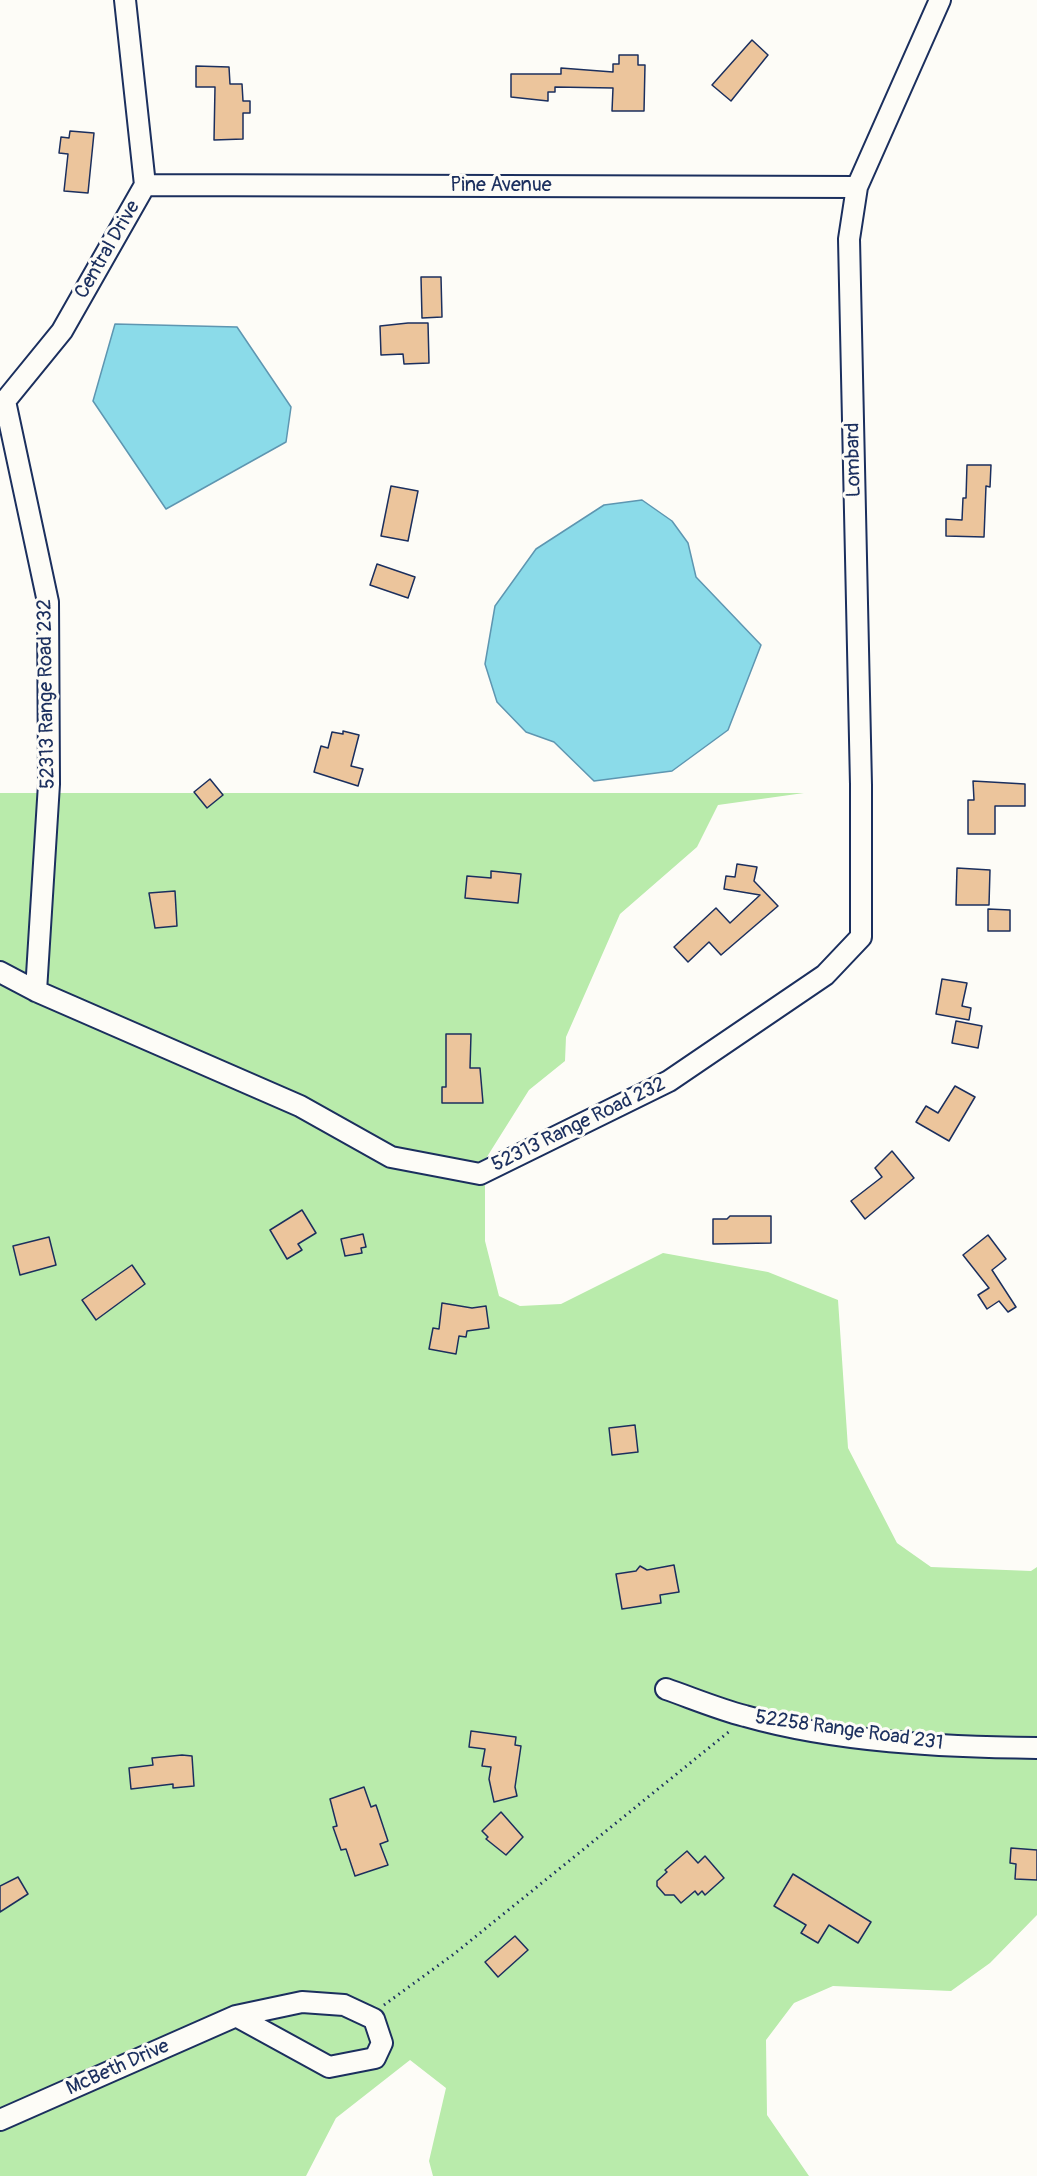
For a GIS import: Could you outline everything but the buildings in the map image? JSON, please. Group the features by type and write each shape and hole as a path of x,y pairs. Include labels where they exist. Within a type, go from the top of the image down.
{"street":[{"name":"Central Drive","path":"2,402 62,331 145,185 125,0"},
{"name":"Lombard","path":"861,938 861,785 849,239 857,187 940,0"},
{"name":"Pine Avenue","path":"145,185 857,187"},
{"name":"52313 Range Road 232","path":"2,402 48,602 49,784 36,991"},
{"name":"52313 Range Road 232","path":"0,972 36,991 300,1106 391,1157 480,1174 669,1082 825,975 861,938"},
{"name":"52258 Range Road 231","path":"666,1689 746,1717 903,1743 1037,1748"},
{"name":"McBeth Drive","path":"0,2120 236,2016 302,2001 344,2005 372,2018"},
{"path":"236,2016 329,2067 375,2058 382,2043 372,2018"}],"path":[{"path":"372,2018 386,2003 454,1954 746,1717"}],"green space":[{"path":"0,793 804,793 718,805 697,847 620,914 566,1037 565,1061 529,1090 485,1160 485,1241 499,1296 520,1306 561,1304 663,1253 768,1272 838,1300 848,1448 897,1543 931,1567 1031,1571 1037,1567 1037,1915 990,1963 951,1991 833,1986 794,2003 766,2040 767,2115 809,2176 433,2176 429,2161 446,2088 410,2060 336,2118 306,2176 0,2176"}],"water":[{"path":"115,324 237,327 291,407 286,442 166,509 93,401"},
{"path":"642,500 672,521 688,543 696,577 761,645 728,730 672,771 594,781 554,742 526,732 497,702 485,664 495,606 536,549 604,505"}]}
